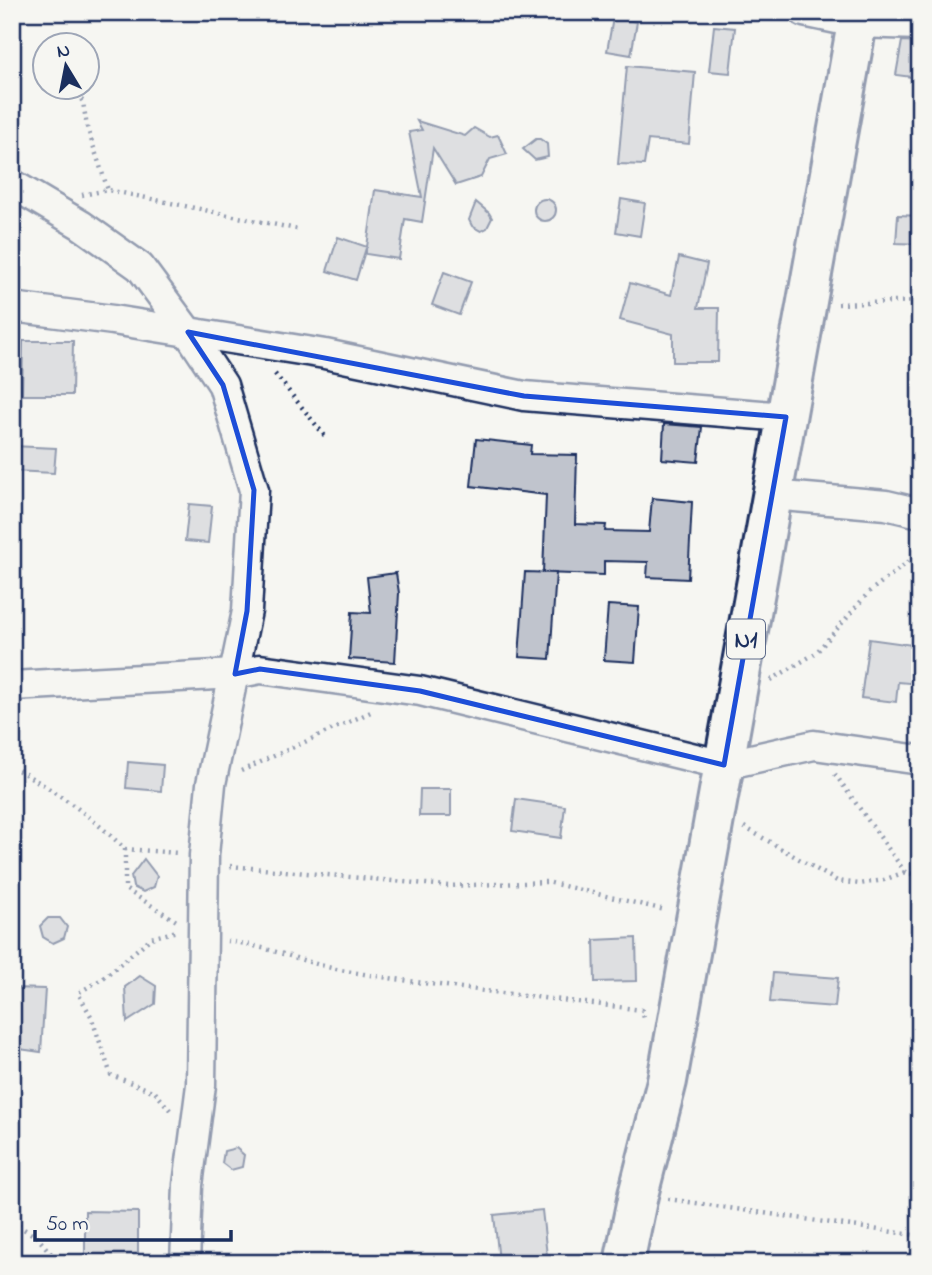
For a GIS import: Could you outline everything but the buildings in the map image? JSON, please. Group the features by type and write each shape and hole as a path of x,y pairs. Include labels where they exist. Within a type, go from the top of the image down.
{"highway":[{"name":"N1","path":"624,1263 667,1081 857,18"}],"street":[{"path":"804,12 920,24"},
{"path":"12,184 140,267 188,332 223,386 254,490 247,611 211,784 204,855 201,1085 188,1185 185,1263"},
{"path":"12,307 113,320 325,354 524,396 786,417"},
{"path":"772,495 886,505 920,513"},
{"path":"12,686 235,674 260,669 420,691 724,765 814,745 920,761"}],"path":[{"path":"83,102 87,127 108,190"},
{"path":"43,202 108,190 301,230"},
{"path":"805,306 920,301"},
{"path":"249,342 325,436"},
{"path":"735,703 816,653 870,590 920,553"},
{"path":"211,784 420,691"},
{"path":"814,745 905,872"},
{"path":"12,767 41,783 98,822 125,849 204,855 230,866 448,886 547,882 696,918"},
{"path":"715,811 837,881 860,884 884,880 905,872 920,876"},
{"path":"125,849 125,889 187,928 151,938 102,979 78,993 90,1016 111,1076 155,1092 194,1137"},
{"path":"204,939 245,943 342,970 487,993 642,1010 646,1022"},
{"path":"638,1195 920,1236"},
{"path":"12,1223 37,1237 59,1263"}],"highlighted area":[{"path":"188,332 524,396 786,417 724,765 420,691 260,669 235,674 247,611 254,490 223,385"}]}
